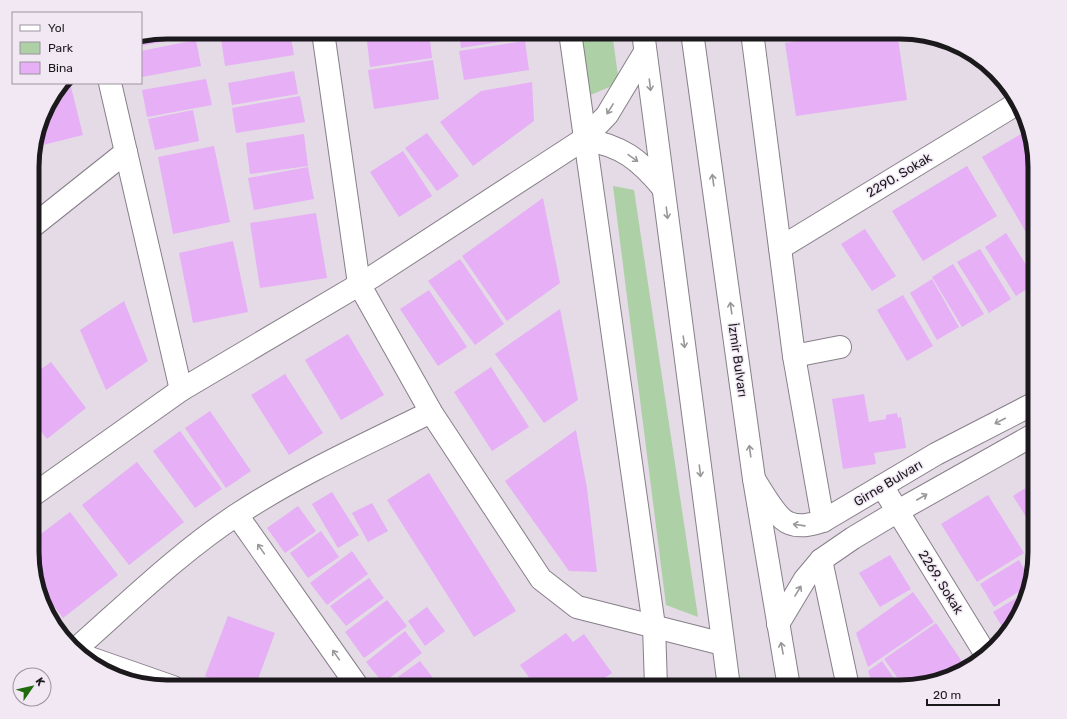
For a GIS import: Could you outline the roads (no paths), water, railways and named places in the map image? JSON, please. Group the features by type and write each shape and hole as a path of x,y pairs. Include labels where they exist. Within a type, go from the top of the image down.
{"main road":[{"path":"324,39 359,284 431,412 540,579 578,607 723,644"},
{"path":"571,39 654,626 656,680"},
{"name":"İzmir Bulvarı","path":"693,39 754,479 788,680"},
{"path":"753,39 794,356 823,521"},
{"path":"39,491 180,390 359,284 584,140 607,114 644,42"},
{"path":"644,42 728,680"},
{"path":"110,84 180,390"},
{"name":"2290. Sokak","path":"780,248 1013,106"},
{"path":"584,140 605,143 630,156 648,170 664,188"},
{"path":"39,221 126,152"},
{"path":"794,356 840,347"},
{"name":"Girne Bulvarı","path":"754,479 768,502 788,523 806,526 823,521 936,454 1028,407"},
{"path":"80,645 179,559 237,515 293,480 431,412"},
{"path":"778,624 804,579 821,560 898,512 1028,438"},
{"name":"2269. Sokak","path":"882,486 983,649"},
{"path":"237,515 353,680"},
{"path":"821,560 847,680"},
{"path":"103,663 150,679"}]}
